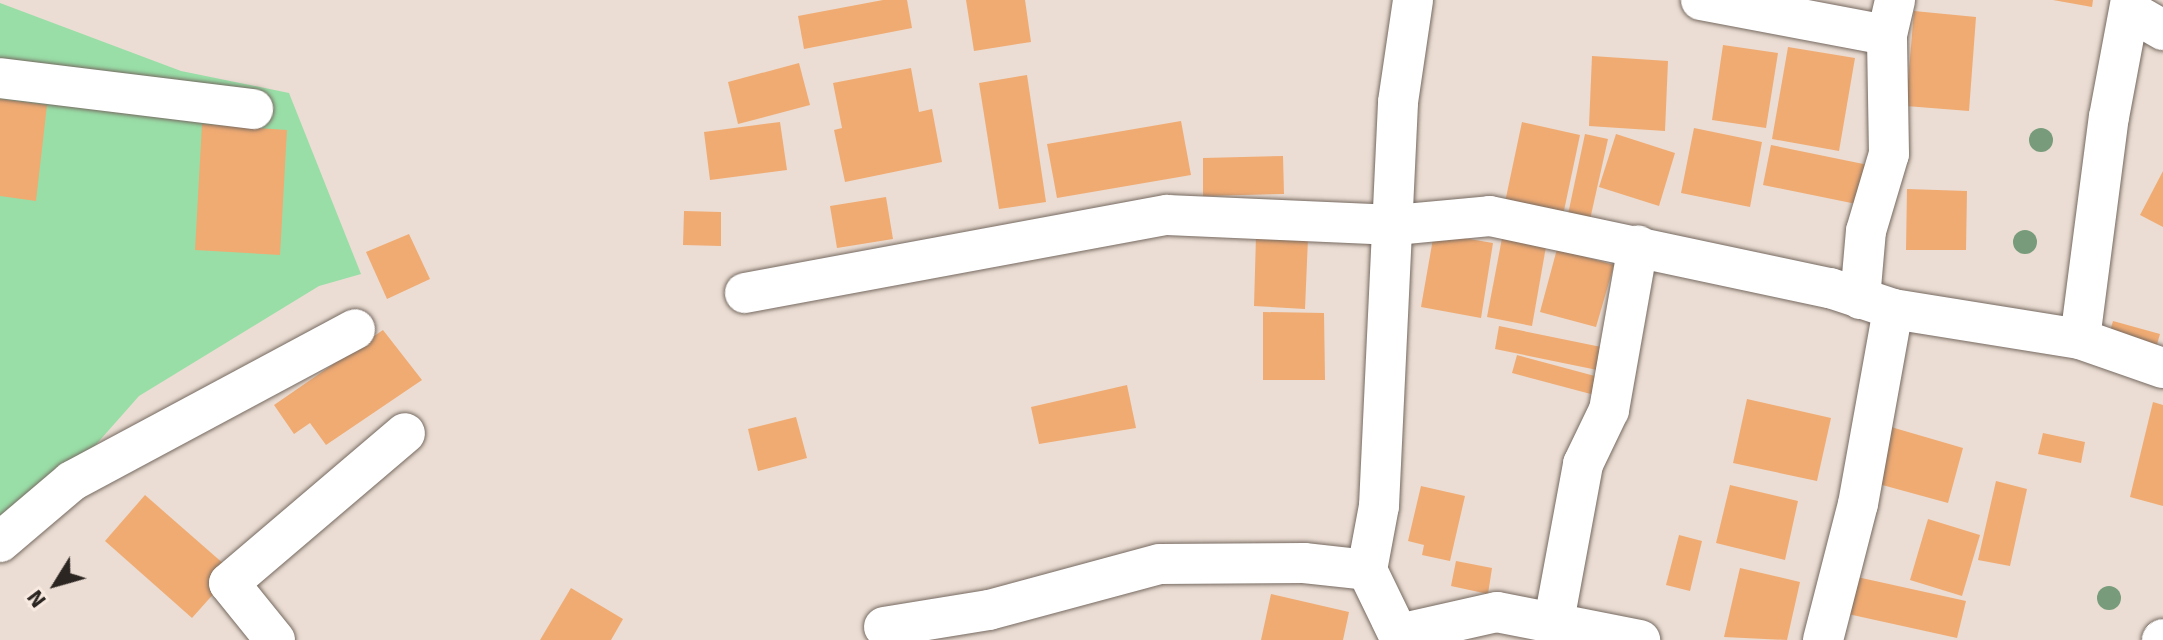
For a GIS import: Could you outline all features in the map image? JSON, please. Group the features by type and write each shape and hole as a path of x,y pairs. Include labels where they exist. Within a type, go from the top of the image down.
{"street":[{"path":"1413,0 1398,102 1395,225 1379,506 1367,570 1400,637 1483,613 1554,621 1640,640"},
{"path":"1701,0 1891,18 1889,154 1866,231 1877,304 1858,504 1823,640"},
{"path":"2080,339 2109,117 2141,14"},
{"path":"0,78 253,109"},
{"path":"745,293 1167,215 1395,225 1490,216 1638,246 1877,304 2080,339 2163,368"},
{"path":"1554,621 1583,464 1609,410 1638,246"},
{"path":"0,542 72,481 355,329"},
{"path":"275,640 229,583 405,433"},
{"path":"884,627 989,610 1160,564 1304,563 1367,570"}],"green space":[{"path":"0,3 181,71 289,93 361,274 319,286 139,396 0,553"}],"building":[{"path":"883,0 907,0 912,28 804,49 798,16"},
{"path":"966,0 1025,0 1031,42 974,51"},
{"path":"2053,0 2093,0 2092,7"},
{"path":"1914,11 1976,17 1969,111 1906,106"},
{"path":"1723,45 1778,53 1766,128 1712,120"},
{"path":"1788,47 1855,58 1839,151 1772,139"},
{"path":"1592,56 1668,61 1665,131 1589,126"},
{"path":"799,63 810,105 738,124 728,82"},
{"path":"911,68 919,112 932,109 942,162 845,182 834,130 842,128 833,83"},
{"path":"1027,75 1046,202 999,209 979,83"},
{"path":"0,99 47,105 36,201 0,196"},
{"path":"1181,121 1191,175 1057,198 1047,144"},
{"path":"780,122 787,170 710,180 704,132"},
{"path":"1522,122 1580,135 1562,220 1504,207"},
{"path":"202,124 287,130 280,255 195,250"},
{"path":"1694,128 1762,142 1750,207 1681,193"},
{"path":"1585,134 1608,139 1589,224 1567,219"},
{"path":"1616,134 1675,153 1659,206 1599,187"},
{"path":"1771,145 1878,167 1871,207 1763,185"},
{"path":"1283,156 1284,194 1203,196 1203,158"},
{"path":"2163,171 2163,227 2140,215"},
{"path":"1907,189 1967,191 1966,250 1906,250"},
{"path":"886,197 893,239 837,248 830,206"},
{"path":"684,211 721,212 721,246 683,245"},
{"path":"1434,233 1493,243 1481,318 1421,307"},
{"path":"1503,233 1547,241 1532,326 1487,317"},
{"path":"409,234 430,279 387,299 366,252"},
{"path":"1256,236 1308,238 1305,309 1254,306"},
{"path":"1557,249 1614,265 1596,327 1540,312"},
{"path":"1263,312 1324,313 1325,380 1263,380"},
{"path":"2113,321 2160,334 2153,358 2106,345"},
{"path":"1499,326 1611,349 1607,372 1495,349"},
{"path":"383,330 422,380 326,445 310,423 294,434 274,405"},
{"path":"1517,355 1606,379 1602,397 1512,373"},
{"path":"1127,385 1136,428 1039,444 1031,407"},
{"path":"1747,399 1831,418 1817,481 1733,463"},
{"path":"2153,402 2163,405 2163,506 2130,497"},
{"path":"796,417 807,458 758,471 748,429"},
{"path":"1891,427 1963,448 1948,503 1875,483"},
{"path":"2043,433 2085,442 2081,463 2038,454"},
{"path":"1996,481 2027,489 2010,566 1978,560"},
{"path":"1730,485 1798,501 1785,560 1716,543"},
{"path":"1421,486 1465,496 1450,561 1422,555 1424,545 1408,541"},
{"path":"145,495 233,572 192,618 105,541"},
{"path":"1928,519 1980,535 1962,596 1910,580"},
{"path":"1679,535 1702,541 1690,591 1666,585"},
{"path":"1456,561 1492,568 1488,594 1451,586"},
{"path":"1740,568 1800,582 1787,640 1724,637"},
{"path":"1857,577 1966,601 1957,638 1848,614"},
{"path":"571,588 623,619 611,640 540,640"},
{"path":"1271,594 1349,612 1343,640 1261,640"}]}
